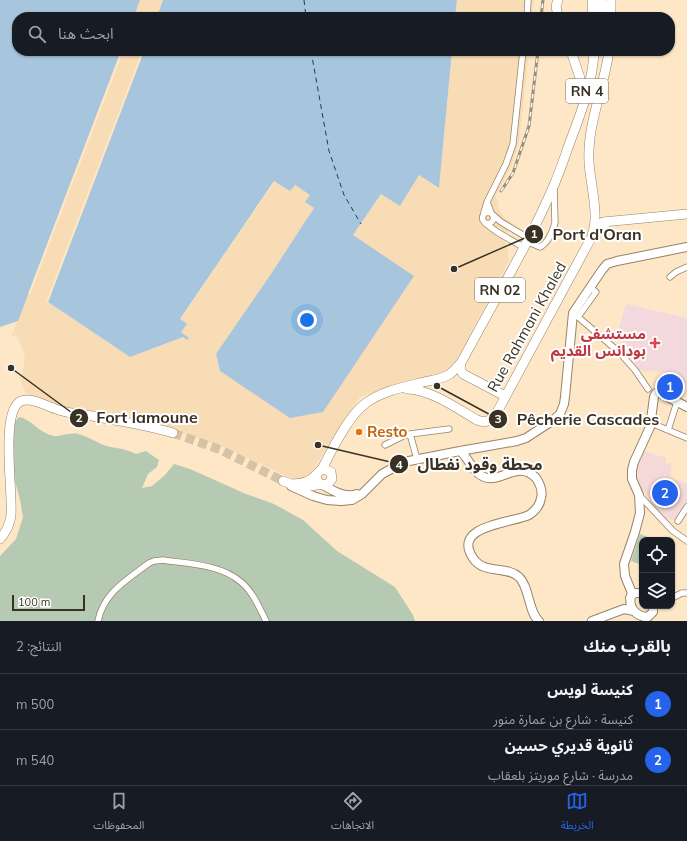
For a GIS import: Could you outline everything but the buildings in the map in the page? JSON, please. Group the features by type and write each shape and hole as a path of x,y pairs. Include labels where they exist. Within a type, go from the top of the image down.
{"main road":[{"path":"557,12 556,6 558,0"},
{"path":"559,12 562,0"},
{"path":"592,0 593,12"},
{"path":"599,0 599,12"},
{"path":"599,0 607,12"},
{"path":"610,12 611,0"},
{"name":"RN 02","path":"325,474 334,447 359,409 372,399 449,374 460,363 526,242 554,184 574,130 580,107 582,91 577,66 573,56"},
{"name":"RN 4","path":"574,130 589,83 593,56"},
{"name":"RN 4","path":"592,126 587,103 597,56"},
{"name":"RN 02","path":"590,240 594,229 595,214 589,148 592,126 604,81 608,56"},
{"path":"595,214 599,222 687,214"},
{"path":"590,240 600,226 608,222"},
{"name":"Rue Rahmani Khaled","path":"396,390 416,389 432,395 484,422 489,421 495,416 590,240"},
{"path":"460,363 460,369 463,374 505,396"},
{"path":"429,381 426,388 432,395"},
{"path":"0,539 9,526 11,514 4,460 3,429 13,412 22,406 34,405 49,407 63,412 153,427 173,433"},
{"path":"292,484 307,481 325,474"},
{"path":"322,485 317,481 325,474"},
{"path":"283,481 305,487 322,485"}],"street":[{"path":"527,12 528,0"},
{"path":"522,56 513,144 506,164 487,202 482,218 485,223 497,232 540,247 544,245 554,227 554,184"},
{"path":"485,223 491,223 494,218 487,202"},
{"path":"483,216 485,214 492,214 526,242"},
{"path":"283,481 313,496 341,502 352,500 362,494 386,471 404,462 460,450 517,441 526,438 560,414 564,404 572,317 575,308 607,264 687,247"},
{"path":"670,277 687,266"},
{"path":"590,287 596,292 578,317 619,352 635,370 648,389"},
{"path":"687,407 657,392 654,396 651,424 633,466 632,479 639,495 673,531 687,541"},
{"path":"668,430 677,402"},
{"path":"651,424 687,438"},
{"path":"384,445 410,434 449,429"},
{"path":"410,434 417,459"},
{"path":"474,448 473,460 480,474"},
{"path":"460,450 475,470 485,477 493,478 513,471 521,471 533,476 540,486 542,494 540,502 532,512 525,516 481,529 473,536 469,546 472,557 481,566 510,571 519,577 524,583 535,615 540,621"},
{"path":"325,474 338,488 347,493 355,493 365,490"},
{"path":"322,485 336,492 348,495 354,495 365,490"},
{"path":"634,612 630,599 632,593 631,588 625,576 624,569 639,520 639,495"},
{"path":"678,521 687,507"},
{"path":"98,621 107,598 116,588 149,563 163,560 217,569 240,581 252,595 266,621"},
{"path":"625,576 630,583 639,590"},
{"path":"601,617 630,599 633,594 639,592"},
{"path":"675,596 687,592"},
{"path":"592,621 624,609 634,612 645,619 650,616 653,609"},
{"path":"652,621 653,609"}],"shaded area":[{"path":"140,0 163,0 159,12 136,12"},
{"path":"457,0 534,0 533,12 456,12"},
{"path":"119,56 142,56 48,302 130,357 183,337 189,338 181,332 180,320 275,181 290,191 294,185 310,195 314,208 271,274 329,402 414,276 353,236 381,194 400,206 419,175 439,188 452,56 528,56 519,141 512,165 495,197 499,201 497,204 501,213 512,223 503,240 508,249 509,261 453,367 443,375 377,391 360,397 310,475 302,480 293,479 226,448 156,424 73,409 26,394 21,381 25,357 18,337 12,336"},
{"name":"مستشفى بودانس القديم","path":"626,304 687,318 687,385 666,373 637,369 630,349 617,336"},
{"path":"644,451 666,458 666,464 671,463 671,479 687,483 687,502 675,520 665,519 637,483 634,473"}],"green space":[{"path":"19,417 27,420 44,432 54,436 78,434 105,446 127,450 136,454 146,451 159,460 157,467 148,474 142,488 152,486 165,475 174,464 190,469 246,494 274,504 303,520 337,551 395,587 413,615 415,621 0,621 0,556 16,539 23,517 12,470 11,426"},
{"path":"640,534 648,537 639,537"},
{"path":"639,537 639,564 631,561"}],"water":[{"path":"0,0 140,0 136,12 12,12 12,56 119,56 18,321 0,327"},
{"path":"163,0 457,0 456,12 159,12"},
{"path":"142,56 452,56 439,188 419,175 400,206 381,194 353,235 414,276 323,412 290,418 220,371 216,354 314,208 305,202 310,195 295,185 290,191 274,181 180,319 187,324 181,332 189,338 187,340 183,337 130,357 48,302"}],"pier":[{"path":"119,56 121,56 30,295 28,294"},
{"path":"140,56 142,56 48,302 46,302"}],"ferry route":[{"path":"304,0 305,12"},
{"path":"312,56 329,151 344,195 361,224"}],"tunnel":[{"path":"173,433 221,450 283,481"}],"railway":[{"path":"542,12 543,0"},
{"path":"501,191 513,173 529,126 537,56"}],"place":[{"name":"Port d'Oran","path":"454,269"},
{"name":"مستشفى بودانس القديم","path":"655,343"},
{"name":"Fort lamoune","path":"11,368"},
{"name":"Pêcherie Cascades","path":"437,386"},
{"name":"كنيسة لويس","path":"670,387"},
{"name":"Resto","path":"359,432"},
{"name":"محطة وقود نفطال","path":"318,445"},
{"name":"ثانوية قديري حسين","path":"665,493"}]}
